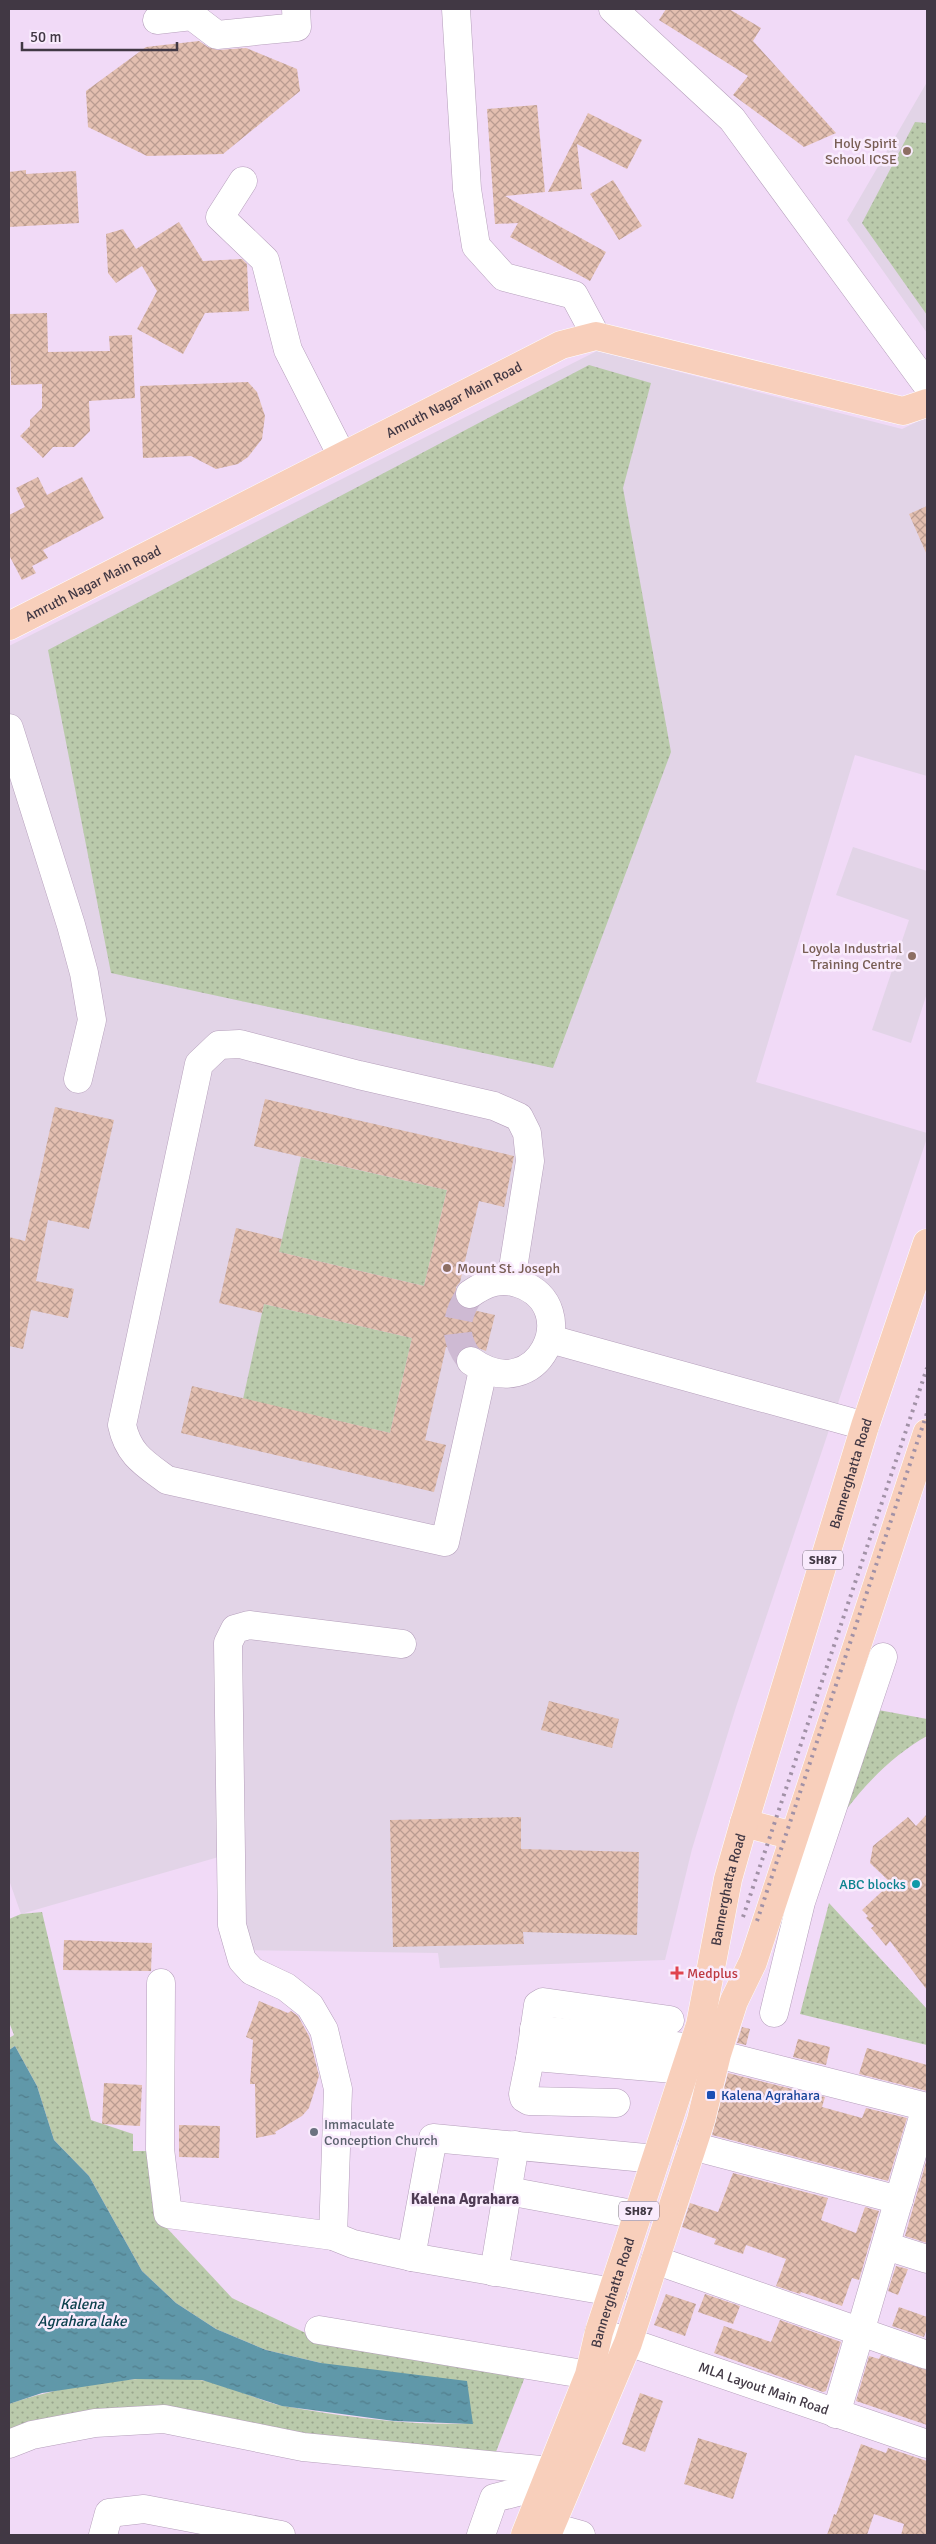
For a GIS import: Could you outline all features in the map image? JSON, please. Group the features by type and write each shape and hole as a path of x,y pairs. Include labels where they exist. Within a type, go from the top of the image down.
{"main road":[{"name":"Amruth Nagar Main Road","path":"9,626 561,344 596,336 903,411 927,403"},
{"name":"Bannerghatta Road","path":"538,2530 548,2478 589,2375 599,2332 656,2158 698,2058 700,2025 728,1879 744,1822 865,1426 927,1243"},
{"path":"538,2530 628,2343 692,2146 698,2058 734,2001 753,1962 927,1433"},
{"path":"744,1822 794,1836"}],"street":[{"path":"157,20 192,16 216,35 297,28 296,9"},
{"path":"456,9 467,189 476,246 504,277 574,295 596,336"},
{"path":"613,9 732,119 927,385"},
{"path":"243,181 220,217 266,260 288,350 342,456"},
{"path":"9,728 72,925 84,973 92,1020 78,1079"},
{"path":"470,1294 482,1286 496,1281 511,1281 526,1286 538,1295 547,1308 551,1323 550,1339 545,1352 536,1363 524,1371 496,1374 477,1366 445,1542 167,1480 143,1462 126,1443 122,1425 199,1064 219,1045 240,1044 359,1075 494,1106 518,1117 527,1133 530,1161 511,1281"},
{"path":"550,1339 865,1426"},
{"path":"333,2236 338,2089 324,2030 310,2006 286,1987 252,1971 242,1960 232,1925 228,1643 235,1629 249,1625 402,1644"},
{"path":"774,2013 801,1902 883,1658"},
{"path":"161,1983 160,2149 168,2214 333,2236 352,2244 411,2257 613,2292"},
{"path":"616,2104 529,2101 524,2098 523,2094 538,2006 548,2002 670,2020"},
{"path":"534,2029 698,2058 926,2107 919,2162 899,2200 836,2414"},
{"path":"530,2059 535,2057 698,2058"},
{"path":"411,2257 434,2138 656,2158"},
{"path":"494,2272 515,2146"},
{"path":"692,2146 899,2200"},
{"path":"508,2191 638,2215"},
{"path":"886,2246 927,2259"},
{"path":"655,2260 927,2355"},
{"path":"320,2330 589,2375"},
{"name":"MLA Layout Main Road","path":"599,2332 927,2444"},
{"path":"9,2444 32,2435 95,2423 164,2419 303,2447 548,2478"},
{"path":"481,2535 494,2498 548,2478"},
{"path":"103,2535 109,2513 144,2509 281,2535"},
{"path":"538,2530 581,2535"}],"shaded area":[{"name":"Holy Spirit School ICSE","path":"927,82 927,333 847,220"},
{"name":"Mount St. Joseph","path":"597,351 902,429 927,417 927,776 855,755 756,1082 927,1133 927,1138 736,1707 692,1849 665,1960 440,1968 438,1953 229,1950 222,1856 21,1914 9,1880 9,646"},
{"name":"Loyola Industrial Training Centre","path":"853,847 927,871 927,993 911,1043 872,1030 909,920 836,895"}],"green space":[{"name":"Holy Spirit School ICSE","path":"915,122 927,123 927,315 862,223"},
{"path":"589,365 651,383 623,488 671,752 553,1068 111,973 48,650"},
{"path":"301,1157 447,1190 424,1286 279,1252"},
{"path":"264,1304 412,1338 390,1433 243,1399"},
{"path":"873,1709 927,1719 927,1736 904,1751 883,1769 846,1810"},
{"path":"829,1903 927,2009 927,2045 800,2014"},
{"path":"42,1912 91,2120 133,2134 133,2151 152,2151 166,2227 232,2298 312,2336 528,2369 494,2457 375,2450 193,2411 129,2408 9,2436 9,2404 79,2386 152,2378 200,2380 232,2388 274,2404 353,2417 403,2422 473,2423 321,2363 266,2350 216,2329 176,2303 142,2271 89,2176 54,2140 37,2086 15,2046 9,2050 9,2038 14,2035 9,2022 9,1919 21,1914"}],"water":[{"name":"Kalena Agrahara lake","path":"15,2046 37,2086 54,2140 89,2176 142,2271 176,2303 216,2329 266,2350 321,2363 467,2381 473,2424 394,2421 282,2406 202,2380 135,2379 42,2393 9,2404 9,2050"}],"building":[{"path":"666,9 729,9 761,28 753,41 836,133 804,147 733,95 748,76 659,20"},
{"path":"199,41 208,47 218,50 246,48 297,69 300,91 223,154 147,156 88,127 86,91 146,47"},
{"path":"537,105 545,192 505,196 606,252 590,281 510,237 518,223 495,224 487,109"},
{"path":"588,113 642,140 627,169 577,144 582,189 548,192"},
{"path":"26,170 26,174 76,171 79,223 9,227 9,172"},
{"path":"613,180 642,226 619,240 590,194"},
{"path":"179,222 203,261 242,259 247,264 249,311 205,313 183,354 137,329 157,291 142,266 116,283 108,273 106,234 123,229 136,249"},
{"path":"47,313 48,352 110,351 109,336 132,335 135,398 89,401 90,431 74,447 53,447 43,458 20,436 30,426 30,420 42,408 42,384 11,385 9,314"},
{"path":"248,382 257,392 265,416 262,439 248,457 238,464 216,469 191,456 143,458 140,386"},
{"path":"38,477 47,495 82,477 104,518 43,550 48,558 32,566 36,573 22,580 9,555 9,515 25,507 16,488"},
{"path":"927,506 927,555 909,514"},
{"name":"Mount St. Joseph","path":"265,1099 514,1156 504,1207 479,1201 460,1282 456,1287 455,1306 495,1315 486,1351 470,1345 460,1350 446,1347 425,1440 446,1445 434,1492 181,1433 192,1386 390,1433 412,1338 264,1304 262,1313 219,1303 236,1228 282,1239 279,1252 424,1286 447,1190 254,1146"},
{"path":"55,1107 114,1120 89,1229 48,1220 36,1281 74,1289 68,1318 31,1310 23,1349 9,1346 9,1237 25,1241"},
{"path":"549,1701 619,1719 612,1748 541,1730"},
{"name":"ABC blocks","path":"927,1814 927,1990 890,1941 886,1946 871,1928 874,1926 866,1918 868,1916 862,1910 891,1883 870,1863 873,1846 908,1817 916,1826"},
{"path":"521,1817 521,1849 639,1852 637,1935 523,1932 524,1944 393,1947 390,1820"},
{"path":"64,1940 152,1943 151,1971 63,1970"},
{"path":"259,2001 288,2013 291,2011 298,2016 309,2036 319,2076 309,2108 302,2116 275,2132 276,2134 256,2138 255,2084 250,2084 253,2040 246,2037"},
{"path":"742,2027 750,2029 746,2045 737,2043"},
{"path":"798,2039 830,2047 826,2065 793,2057"},
{"path":"867,2048 927,2065 927,2091 859,2074"},
{"path":"728,2073 825,2097 822,2107 862,2118 866,2108 907,2118 888,2181 712,2135"},
{"path":"104,2083 142,2085 140,2126 102,2124"},
{"path":"179,2125 220,2126 219,2158 179,2157"},
{"path":"927,2158 927,2243 905,2236"},
{"path":"733,2173 828,2198 821,2220 856,2233 865,2207 879,2211 859,2280 852,2278 842,2306 801,2292 800,2294 776,2286 786,2259 746,2245 743,2254 714,2244 716,2239 682,2227 690,2203 718,2212"},
{"path":"896,2266 908,2269 898,2295 888,2291"},
{"path":"666,2294 696,2304 685,2336 654,2325"},
{"path":"705,2294 740,2306 733,2324 698,2312"},
{"path":"899,2307 927,2317 927,2328 924,2337 892,2326"},
{"path":"780,2320 841,2342 826,2391 823,2392 714,2353 724,2326 771,2342"},
{"path":"881,2355 927,2370 927,2425 856,2401 869,2356 879,2359"},
{"path":"640,2393 663,2401 645,2452 622,2444"},
{"path":"698,2438 747,2453 733,2499 684,2484"},
{"path":"861,2444 886,2453 888,2448 927,2461 927,2535 901,2535 904,2524 874,2514 867,2535 827,2535"}],"tunnel":[{"path":"470,1294 461,1312 458,1328 461,1345 471,1361"}],"railway":[{"path":"743,1917 927,1368"},
{"path":"757,1921 927,1413"}],"place":[{"name":"Holy Spirit School ICSE","path":"907,151"},
{"name":"Loyola Industrial Training Centre","path":"912,956"},
{"name":"Mount St. Joseph","path":"447,1268"},
{"name":"ABC blocks","path":"916,1884"},
{"name":"Medplus","path":"677,1973"},
{"name":"Kalena Agrahara","path":"711,2095"},
{"name":"Immaculate Conception Church","path":"314,2132"}],"district":[{"name":"Kalena Agrahara","path":"465,2199"}]}
